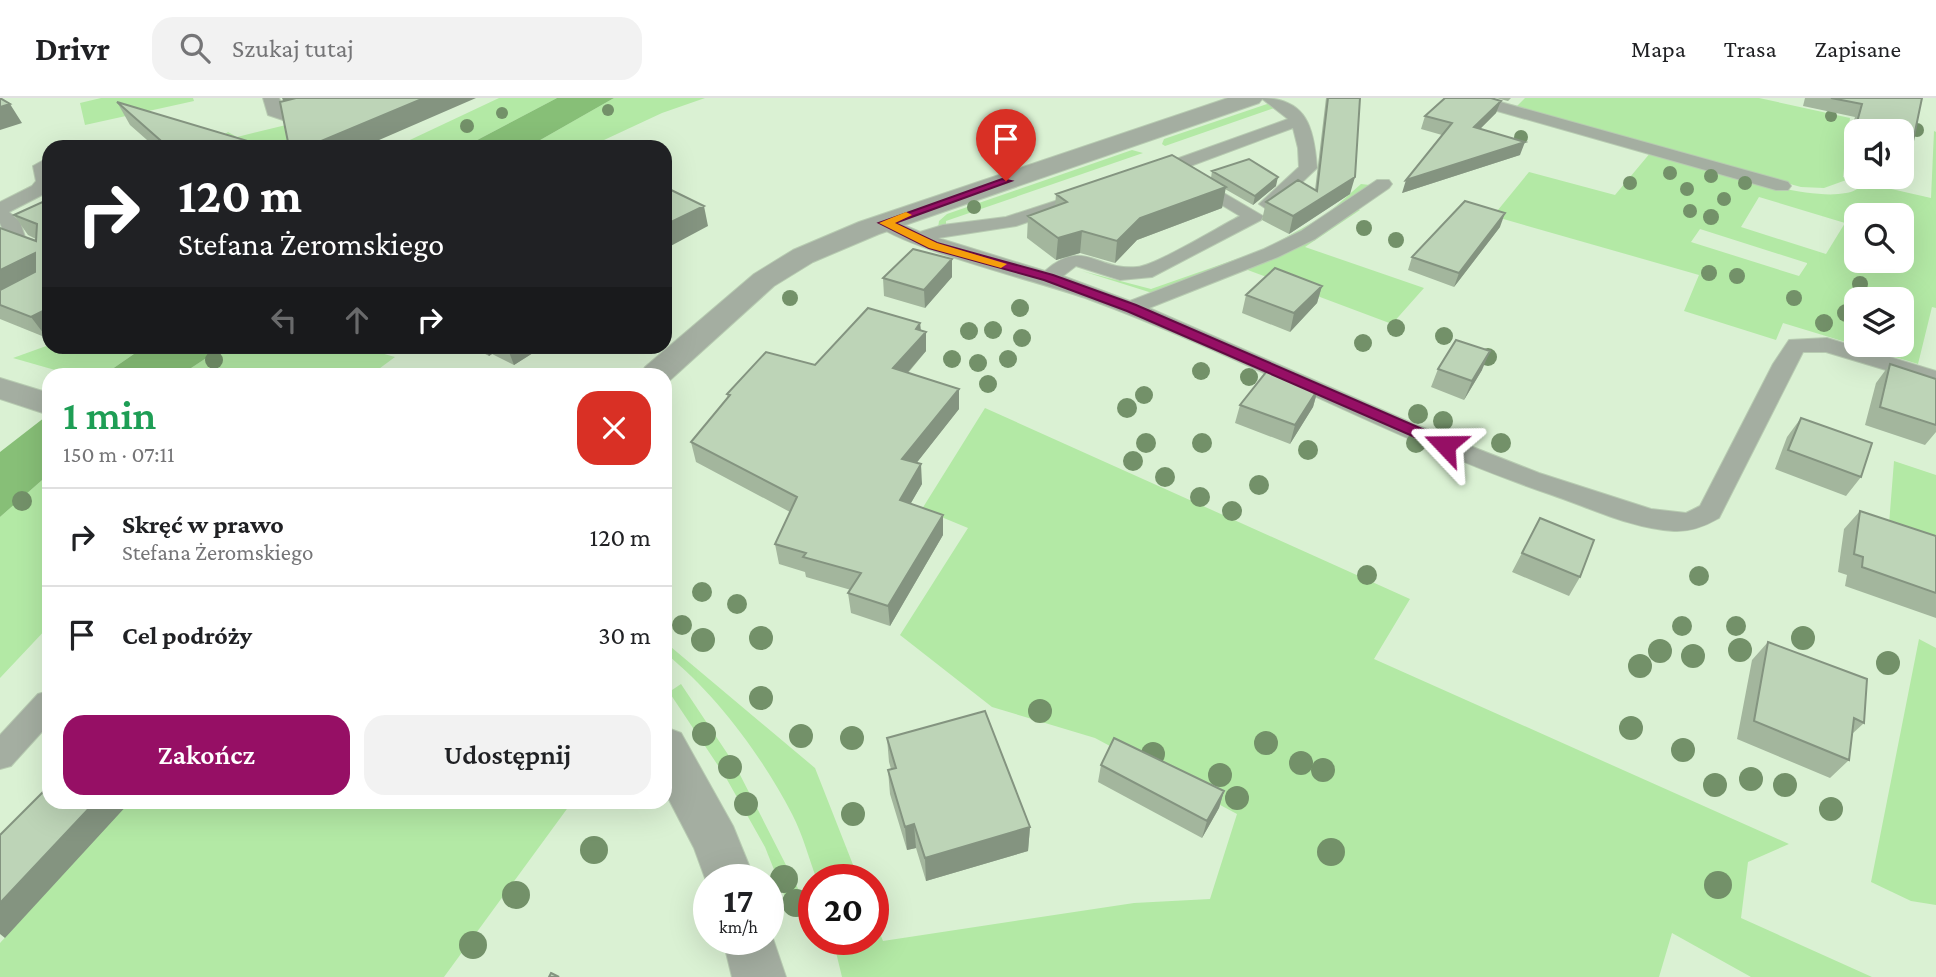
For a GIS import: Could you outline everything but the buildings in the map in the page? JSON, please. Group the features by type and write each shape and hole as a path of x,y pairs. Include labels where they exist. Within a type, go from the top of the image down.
{"street":[{"path":"664,368 776,271 834,241 1251,98"},
{"path":"0,388 42,402"},
{"path":"672,760 716,842 724,864"},
{"path":"753,955 759,977"}],"lane":[{"path":"271,98 274,112 283,115 358,98"},
{"path":"1049,278 1066,262 1076,260 1120,274 1145,273 1254,216 1307,172 1309,162 1298,118 1292,110 1269,98"},
{"path":"1468,98 1782,186"},
{"path":"1254,216 1165,169 1289,125 1298,118"},
{"path":"1132,308 1271,253 1308,235 1383,184"},
{"path":"42,185 38,190 0,211 11,222 16,240 42,250"},
{"path":"916,239 943,231 1009,222 1109,188"},
{"path":"885,223 916,239 1049,278 1132,308 1380,418 1510,472 1648,517 1684,522 1710,512 1784,364 1797,345 1827,345 1936,378"},
{"path":"0,756 42,711"}],"shaded area":[{"path":"101,98 193,98 194,101 85,125 80,103"},
{"path":"499,98 557,98 477,140 410,140"},
{"path":"557,98 614,98 540,140 477,140"},
{"path":"614,98 705,98 662,113 604,140 540,140"},
{"path":"1525,98 1759,98 1850,118 1844,119 1844,181 1824,188 1801,187 1514,109"},
{"path":"1270,103 1280,106 1165,146 1162,144 1164,139"},
{"path":"286,125 293,140 216,140 228,132 237,137"},
{"path":"1934,131 1936,132 1936,308 1932,307 1918,364 1895,357 1914,357 1914,287 1844,287 1844,342 1783,323 1776,340 1684,311 1699,275 1493,216 1529,172 1615,195 1651,152 1750,181 1804,192 1827,194 1846,193 1857,189 1891,189 1931,198","holes":["1700,229 1807,263 1807,264 1799,276 1691,242"]},
{"path":"1132,150 1143,153 946,221 946,225 938,228 939,221 947,214"},
{"path":"1361,184 1370,185 1328,216 1266,250 1159,292 1149,292 1082,271 1151,289 1265,249 1326,215"},
{"path":"1356,209 1360,210 1305,247 1424,288 1392,324 1245,269"},
{"path":"42,348 42,354 134,354 114,368 48,368 13,358"},
{"path":"134,354 212,354 191,368 114,368"},
{"path":"212,354 384,354 395,357 380,368 191,368"},
{"path":"985,408 1410,599 1374,659 1789,844 1748,862 1741,918 1872,977 1751,977 1672,933 1659,977 842,977 837,955 889,955 889,940 1134,903 1210,899 1237,814 1095,738 992,707 900,635 968,528 922,509"},
{"path":"42,419 42,480 0,517 0,452"},
{"path":"1894,461 1936,475 1936,554 1888,537"},
{"path":"42,480 42,633 0,678 0,517"},
{"path":"1919,639 1936,648 1936,905 1911,901 1871,882"},
{"path":"672,648 815,768 853,864 812,864 796,822 767,770 736,727 702,687 672,659"},
{"path":"681,684 735,765 798,888 798,914 792,915 784,895 784,864 772,864 725,776 672,696 672,690"},
{"path":"123,809 567,809 444,977 0,977 0,943"}],"slow traffic":[{"path":"906,215 885,223 916,239 1001,264"}],"route":[{"path":"1006,181 885,223 933,245 1049,278 1132,308 1445,445"}]}
